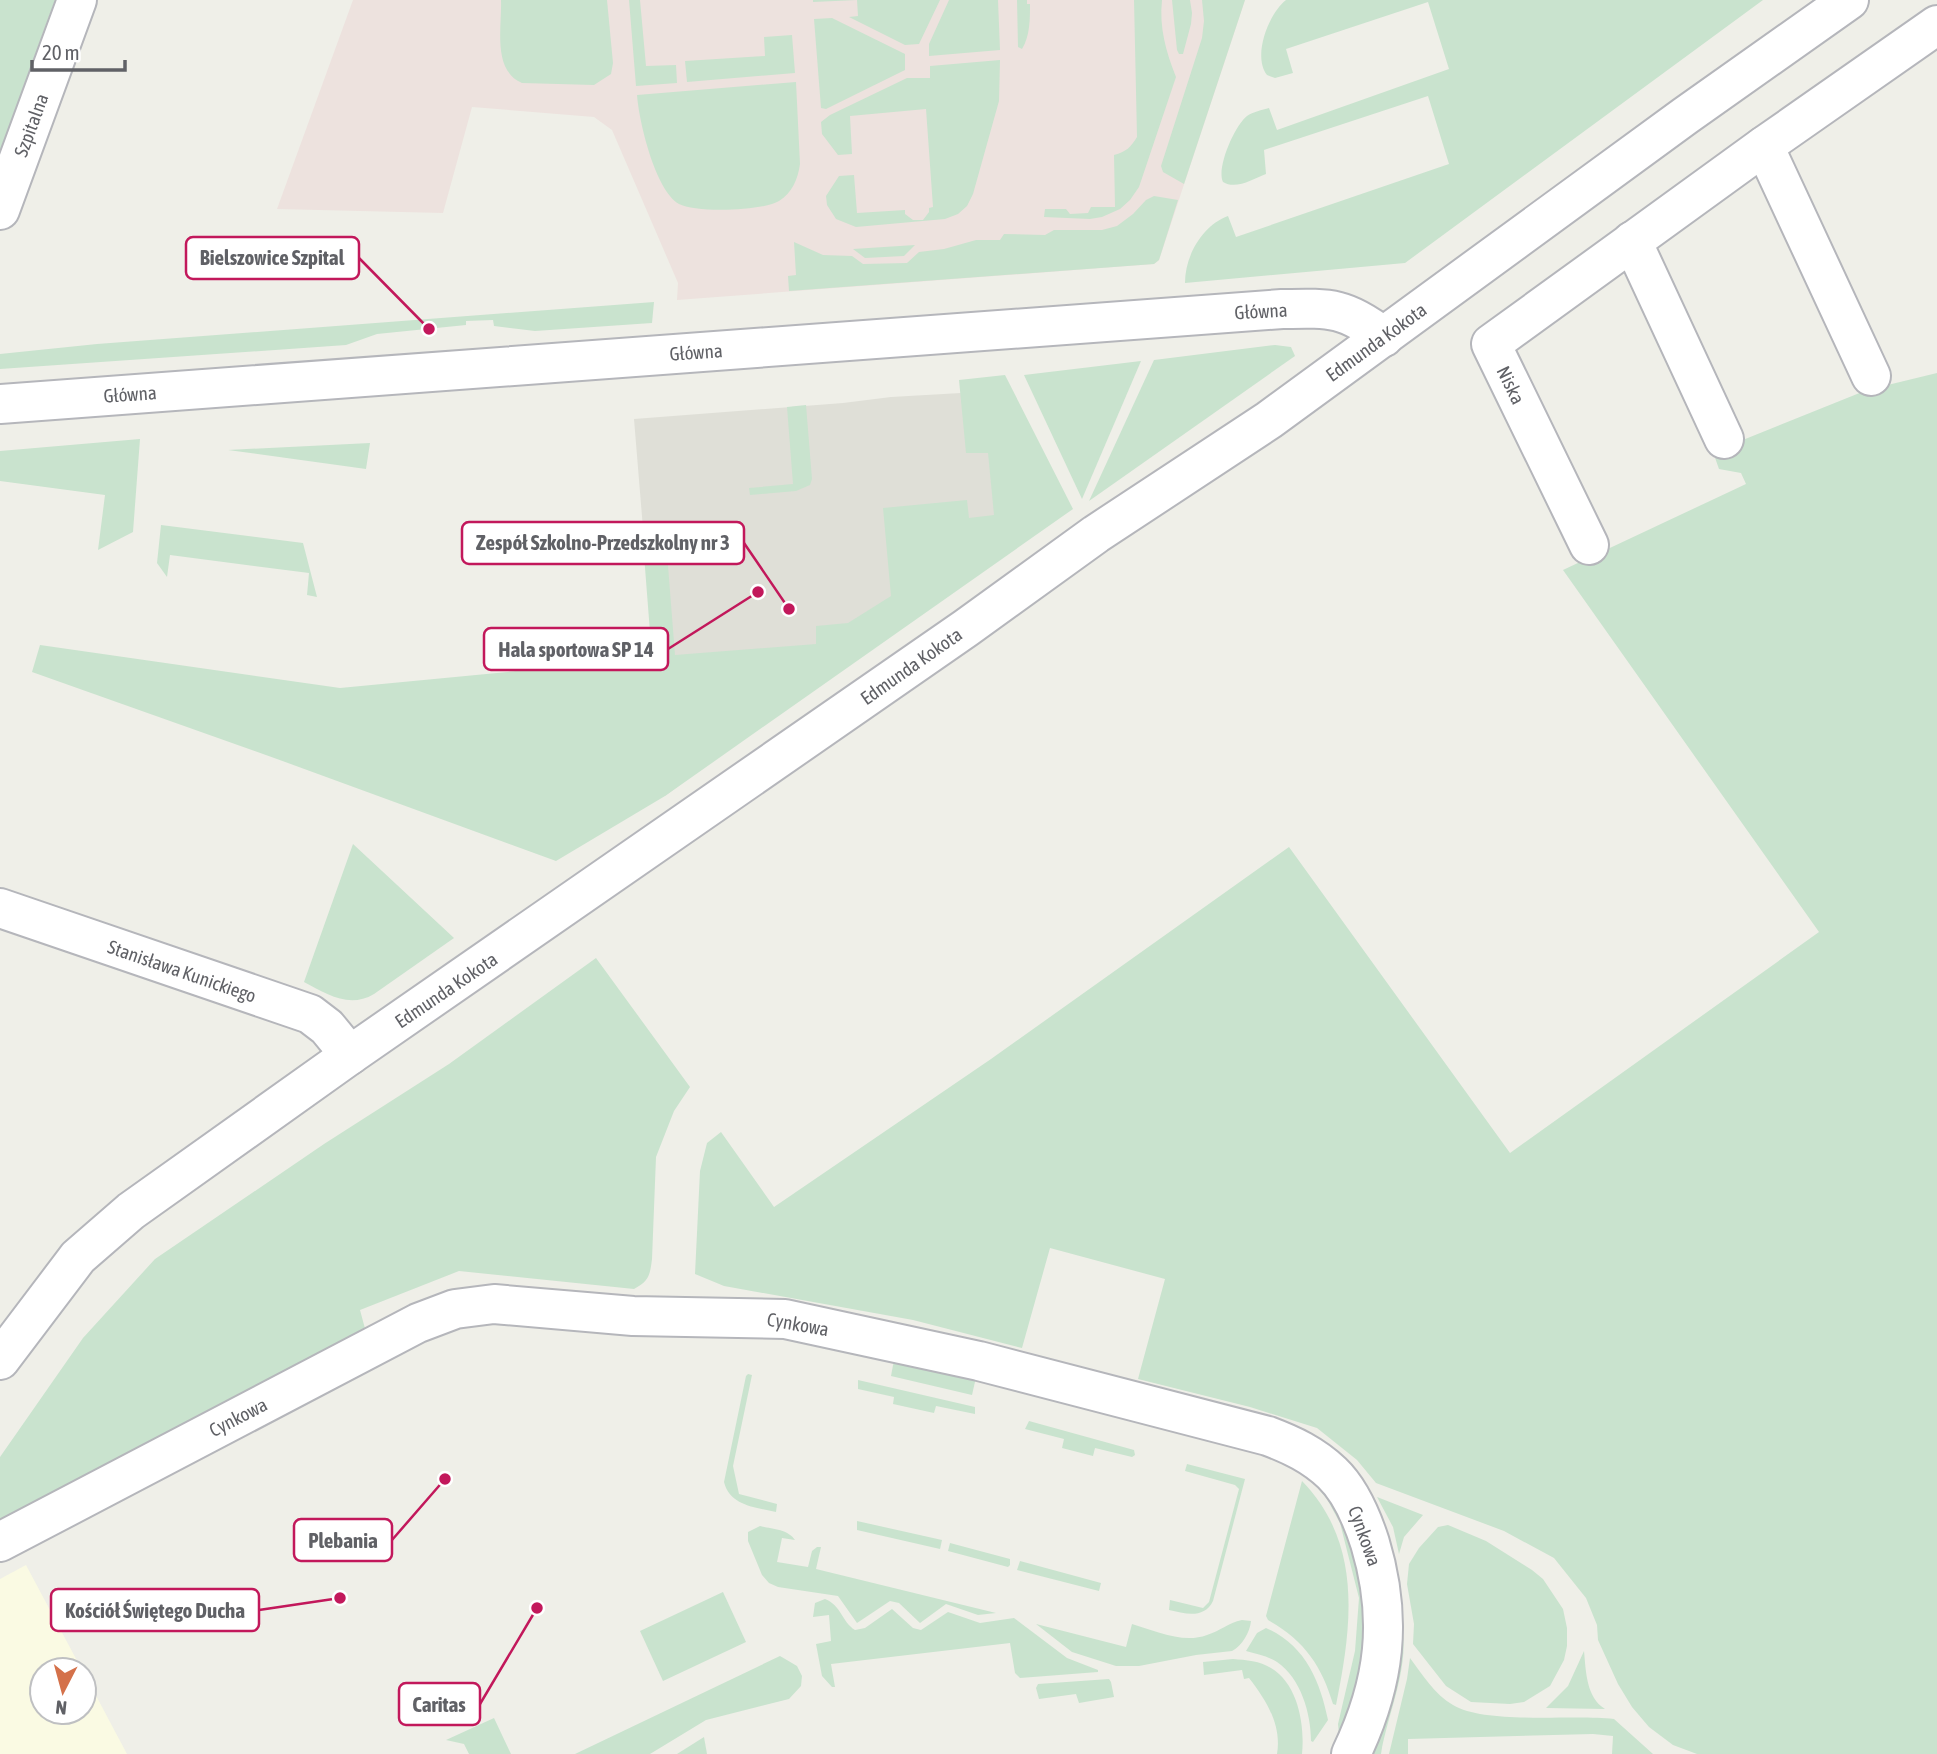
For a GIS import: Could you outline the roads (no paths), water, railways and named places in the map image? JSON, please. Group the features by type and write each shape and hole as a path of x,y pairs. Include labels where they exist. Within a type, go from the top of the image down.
{"street":[{"name":"Szpitalna","path":"0,210 77,0"},
{"name":"Edmunda Kokota","path":"0,1360 78,1257 131,1211 350,1055 932,652 1096,534 1269,420 1685,116 1849,0"},
{"name":"Niska","path":"1589,545 1491,344 1937,25"},
{"path":"1765,146 1871,376"},
{"path":"1632,242 1724,439"},
{"name":"Główna","path":"0,404 1282,309 1338,310 1357,317 1384,337"},
{"name":"Stanisława Kunickiego","path":"0,908 310,1014 327,1027 350,1055"},
{"name":"Cynkowa","path":"0,1542 418,1323 455,1309 494,1304 633,1316 785,1319 979,1361 1268,1436 1293,1445 1311,1456 1334,1475 1354,1502 1366,1531 1382,1595 1382,1659 1371,1705 1351,1754"}],"place":[{"name":"Bielszowice Szpital","path":"429,329"},
{"name":"Hala sportowa SP 14","path":"758,592"},
{"name":"Zespół Szkolno-Przedszkolny nr 3","path":"789,609"},
{"name":"Plebania","path":"445,1479"},
{"name":"Kościół Świętego Ducha","path":"340,1598"},
{"name":"Caritas","path":"537,1608"}]}
